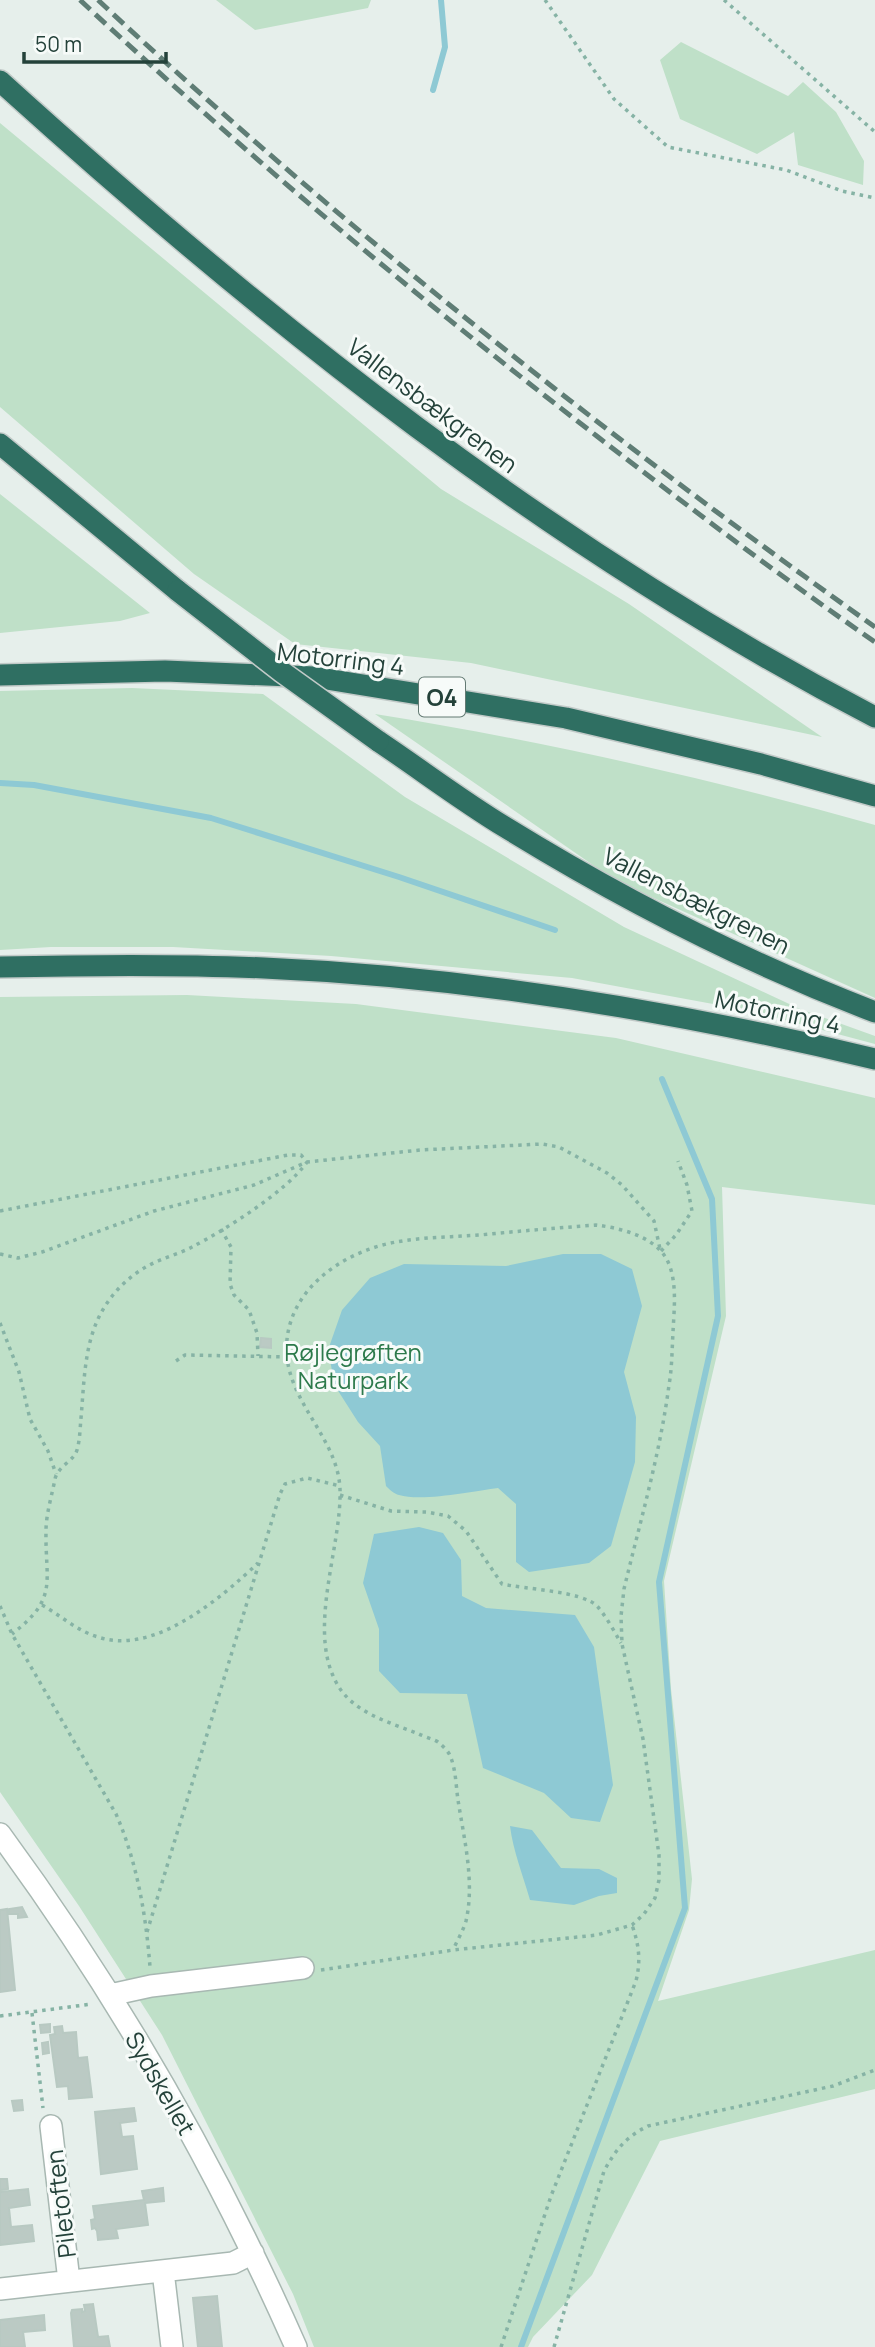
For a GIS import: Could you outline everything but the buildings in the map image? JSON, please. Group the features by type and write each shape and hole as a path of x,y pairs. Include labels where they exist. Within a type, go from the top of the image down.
{"highway":[{"name":"Vallensbækgrenen","path":"0,81 193,250 290,330 419,430 545,520 662,597 803,680 875,717"},
{"name":"Vallensbækgrenen","path":"0,444 178,591 282,672 504,826 614,890 731,950 875,1012"},
{"name":"Motorring 4","path":"0,675 165,671 314,677 566,718 761,764 875,796"},
{"name":"Motorring 4","path":"0,967 107,965 252,968 377,976 532,993 647,1011 751,1030 875,1059"}],"street":[{"name":"Sydskellet","path":"0,1834 48,1898 110,1995 193,2137 253,2253 296,2347"},
{"path":"110,1995 151,1986 303,1968"},
{"name":"Piletoften","path":"51,2126 69,2281"},
{"name":"Piletoften","path":"0,2289 233,2263 253,2253"},
{"path":"163,2271 172,2347"}],"path":[{"path":"545,0 614,99 668,148 786,170 842,191 875,198"},
{"path":"724,0 875,132"},
{"path":"0,1254 18,1258 42,1252 154,1211 254,1185 307,1162 420,1150 542,1144 559,1147 607,1173 622,1185 654,1221 661,1251 668,1261 675,1295 670,1383 624,1589 621,1616 622,1644 643,1739 659,1855 659,1880 655,1898 644,1914 632,1924 597,1935 453,1950 310,1971 303,1968"},
{"path":"0,1211 288,1155 301,1155 307,1162"},
{"path":"661,1251 692,1211 678,1161"},
{"path":"56,1474 77,1452 90,1340 108,1301 128,1278 155,1262 191,1248 221,1229 264,1201 300,1172 307,1162"},
{"path":"453,1950 466,1922 469,1892 468,1866 451,1756 438,1742 363,1711 342,1691 329,1666 326,1647 328,1584 340,1486 326,1445 301,1401 287,1357 289,1331 296,1310 309,1287 338,1263 362,1251 396,1242 596,1225 619,1227 661,1251"},
{"path":"221,1229 231,1247 230,1284 234,1295 249,1310 257,1334 258,1356"},
{"path":"0,1323 19,1372 30,1419 48,1451 56,1474 46,1528 48,1585 42,1605 30,1620 12,1633"},
{"path":"176,1361 185,1355 287,1357"},
{"path":"147,1932 280,1494 285,1485 307,1478 340,1486"},
{"path":"340,1494 391,1511 448,1516 466,1531 502,1584 525,1590 557,1591 596,1604 622,1644"},
{"path":"42,1605 96,1637 131,1640 173,1627 198,1612 220,1598 260,1562"},
{"path":"0,1606 12,1633 116,1814 132,1857 147,1932 151,1986"},
{"path":"501,2347 551,2196 636,1981 640,1963 639,1948 632,1924"},
{"path":"0,2016 91,2004 110,1995"},
{"path":"32,2013 44,2117 51,2126"},
{"path":"554,2347 604,2171 615,2150 629,2136 648,2126 833,2086 875,2070"}],"green space":[{"path":"216,0 371,0 368,8 255,30"},
{"path":"681,42 788,96 803,82 836,112 864,161 863,185 798,165 794,132 757,154 680,119 660,60"},
{"path":"0,123 441,489 629,604 822,737 471,663 295,644 194,574 0,407"},
{"path":"0,494 150,613 120,621 0,633"},
{"path":"132,688 263,694 405,797 624,927 800,1009 875,1036 875,1044 751,1011 572,978 331,956 173,947 51,947 0,950 0,691"},
{"path":"375,714 627,762 875,825 875,998 616,881"},
{"name":"Røjlegrøften Naturpark","path":"187,995 356,1004 616,1038 875,1098 875,1205 722,1187 726,1316 664,1581 671,1689 692,1879 689,1910 658,2001 875,1950 875,2089 660,2141 592,2275 533,2337 528,2347 314,2347 293,2294 162,2035 79,1906 0,1792 0,997"}],"water":[{"path":"563,1254 601,1254 632,1269 642,1306 624,1372 636,1417 635,1462 611,1546 589,1563 529,1572 516,1562 516,1504 498,1488 409,1497 397,1494 386,1486 380,1446 358,1422 335,1386 328,1350 342,1310 370,1278 404,1264 506,1266"},
{"path":"419,1527 443,1533 461,1560 462,1596 486,1608 575,1615 594,1647 613,1785 600,1822 571,1818 544,1793 483,1768 467,1694 400,1693 379,1671 379,1629 363,1583 374,1534"},
{"path":"510,1826 532,1830 561,1868 599,1869 617,1878 617,1893 574,1905 530,1900"}],"waterway":[{"path":"433,90 445,47 441,0"},
{"path":"0,783 34,785 211,818 399,877 555,930"},
{"path":"521,2347 685,1908 659,1582 718,1316 712,1199 662,1079"}],"railway":[{"path":"80,0 269,170 465,332 701,515 875,642"},
{"path":"98,0 284,167 476,326 673,480 875,627"}]}
